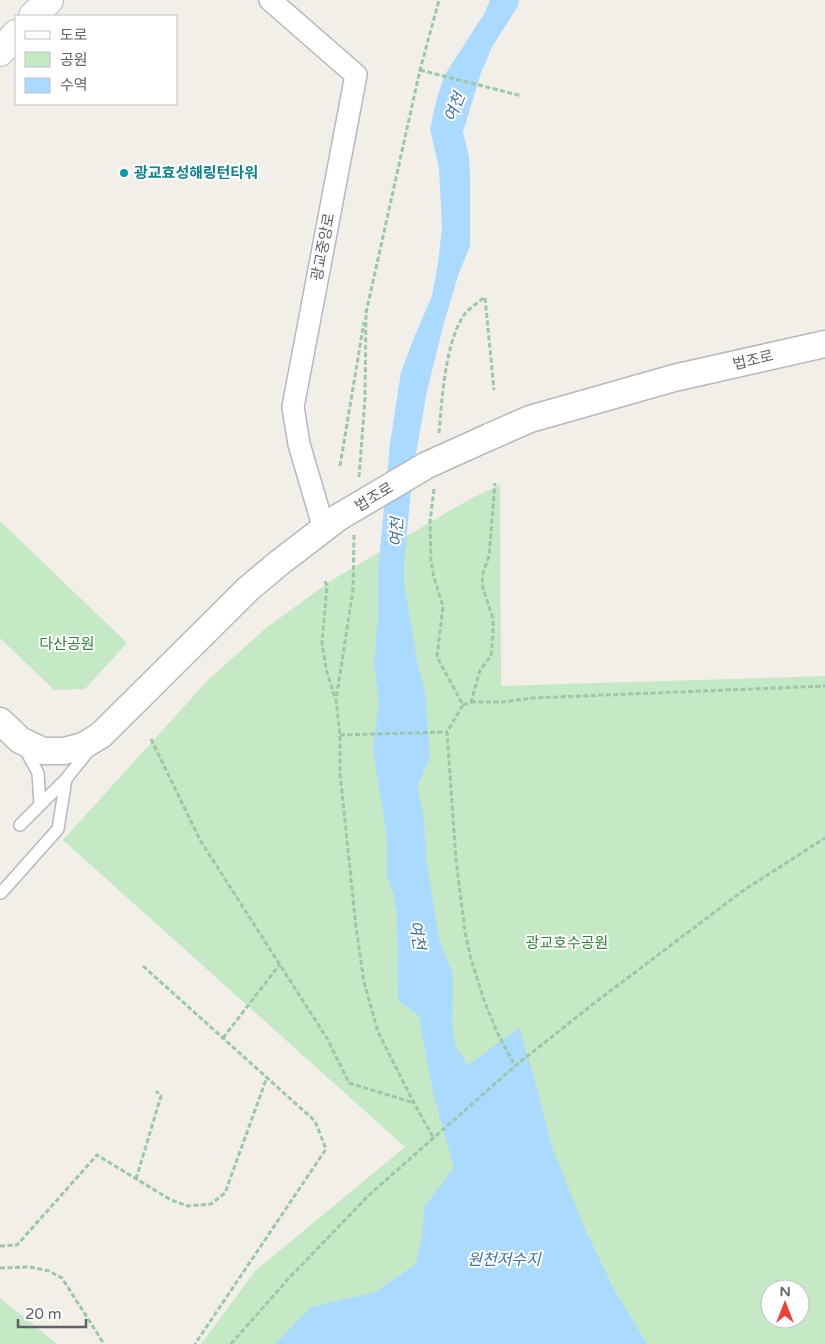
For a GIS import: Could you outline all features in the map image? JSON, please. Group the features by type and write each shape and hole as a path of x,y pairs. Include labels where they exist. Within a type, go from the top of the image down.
{"main road":[{"path":"34,15 49,0"},
{"path":"0,52 15,35"}],"street":[{"name":"광교중앙로","path":"270,0 356,75 293,407 299,444 339,527"},
{"name":"법조로","path":"0,721 20,740 43,751 64,751 82,746 101,735 248,589 279,563 339,527 428,465 530,419 665,381 825,344"}],"lane":[{"path":"20,825 66,779 101,735"},
{"path":"20,740 38,773 40,804"},
{"path":"0,892 58,829 66,779"}],"path":[{"path":"340,466 366,311 420,70 439,0"},
{"path":"420,70 522,96"},
{"path":"438,438 442,392 455,333 465,314 485,297 494,390"},
{"path":"358,486 365,398 366,311"},
{"path":"471,702 480,670 490,656 493,635 493,619 483,588 482,576 489,556 495,483"},
{"path":"434,485 430,522 431,562 443,606 437,657 463,705"},
{"path":"336,700 352,590 339,527"},
{"path":"325,580 322,642 326,669 336,700 340,734 341,782 356,927 364,982 378,1032 434,1139"},
{"path":"515,1066 497,1032 484,1000 465,932 456,860 448,732 463,705 471,702 502,702 532,698 825,686"},
{"path":"340,734 448,732"},
{"path":"151,739 200,840 328,1040 349,1083 414,1103"},
{"path":"231,1344 290,1276 369,1195 515,1066 597,1001 744,890 825,838"},
{"path":"223,1038 280,964"},
{"path":"142,966 315,1121 326,1149 195,1344"},
{"path":"0,1246 17,1246 97,1155 171,1200 188,1206 211,1204 225,1193 266,1077"},
{"path":"136,1179 161,1096 156,1092"},
{"path":"0,1268 30,1267 49,1271 62,1278 104,1344"}],"green space":[{"name":"광교호수공원","path":"500,485 501,686 825,676 825,1344 201,1344 255,1271 405,1147 63,840 208,680 266,628 332,580 470,499"},
{"name":"다산공원","path":"0,521 127,643 85,689 54,690 0,638"},
{"path":"0,1298 57,1344 0,1344"}],"water":[{"path":"490,0 519,0 518,6 492,47 481,73 463,132 469,156 470,246 459,273 445,319 427,391 413,470 404,563 404,583 417,661 425,693 430,757 417,787 424,818 426,859 439,939 453,974 452,1023 455,1046 467,1066 519,1028 552,1147 583,1225 615,1291 647,1344 275,1344 311,1307 375,1292 416,1264 422,1236 424,1207 454,1168 434,1096 419,1016 398,1000 397,914 394,895 387,877 387,838 373,750 379,702 374,662 378,619 378,571 390,444 401,372 432,296 442,228 439,168 430,129 444,76 484,14"}],"place":[{"name":"광교효성해링턴타워","path":"124,173"}],"water label":[{"name":"여천","path":"454,107"},
{"name":"여천","path":"396,532"},
{"name":"여천","path":"418,935"},
{"name":"원천저수지","path":"504,1259"}]}
